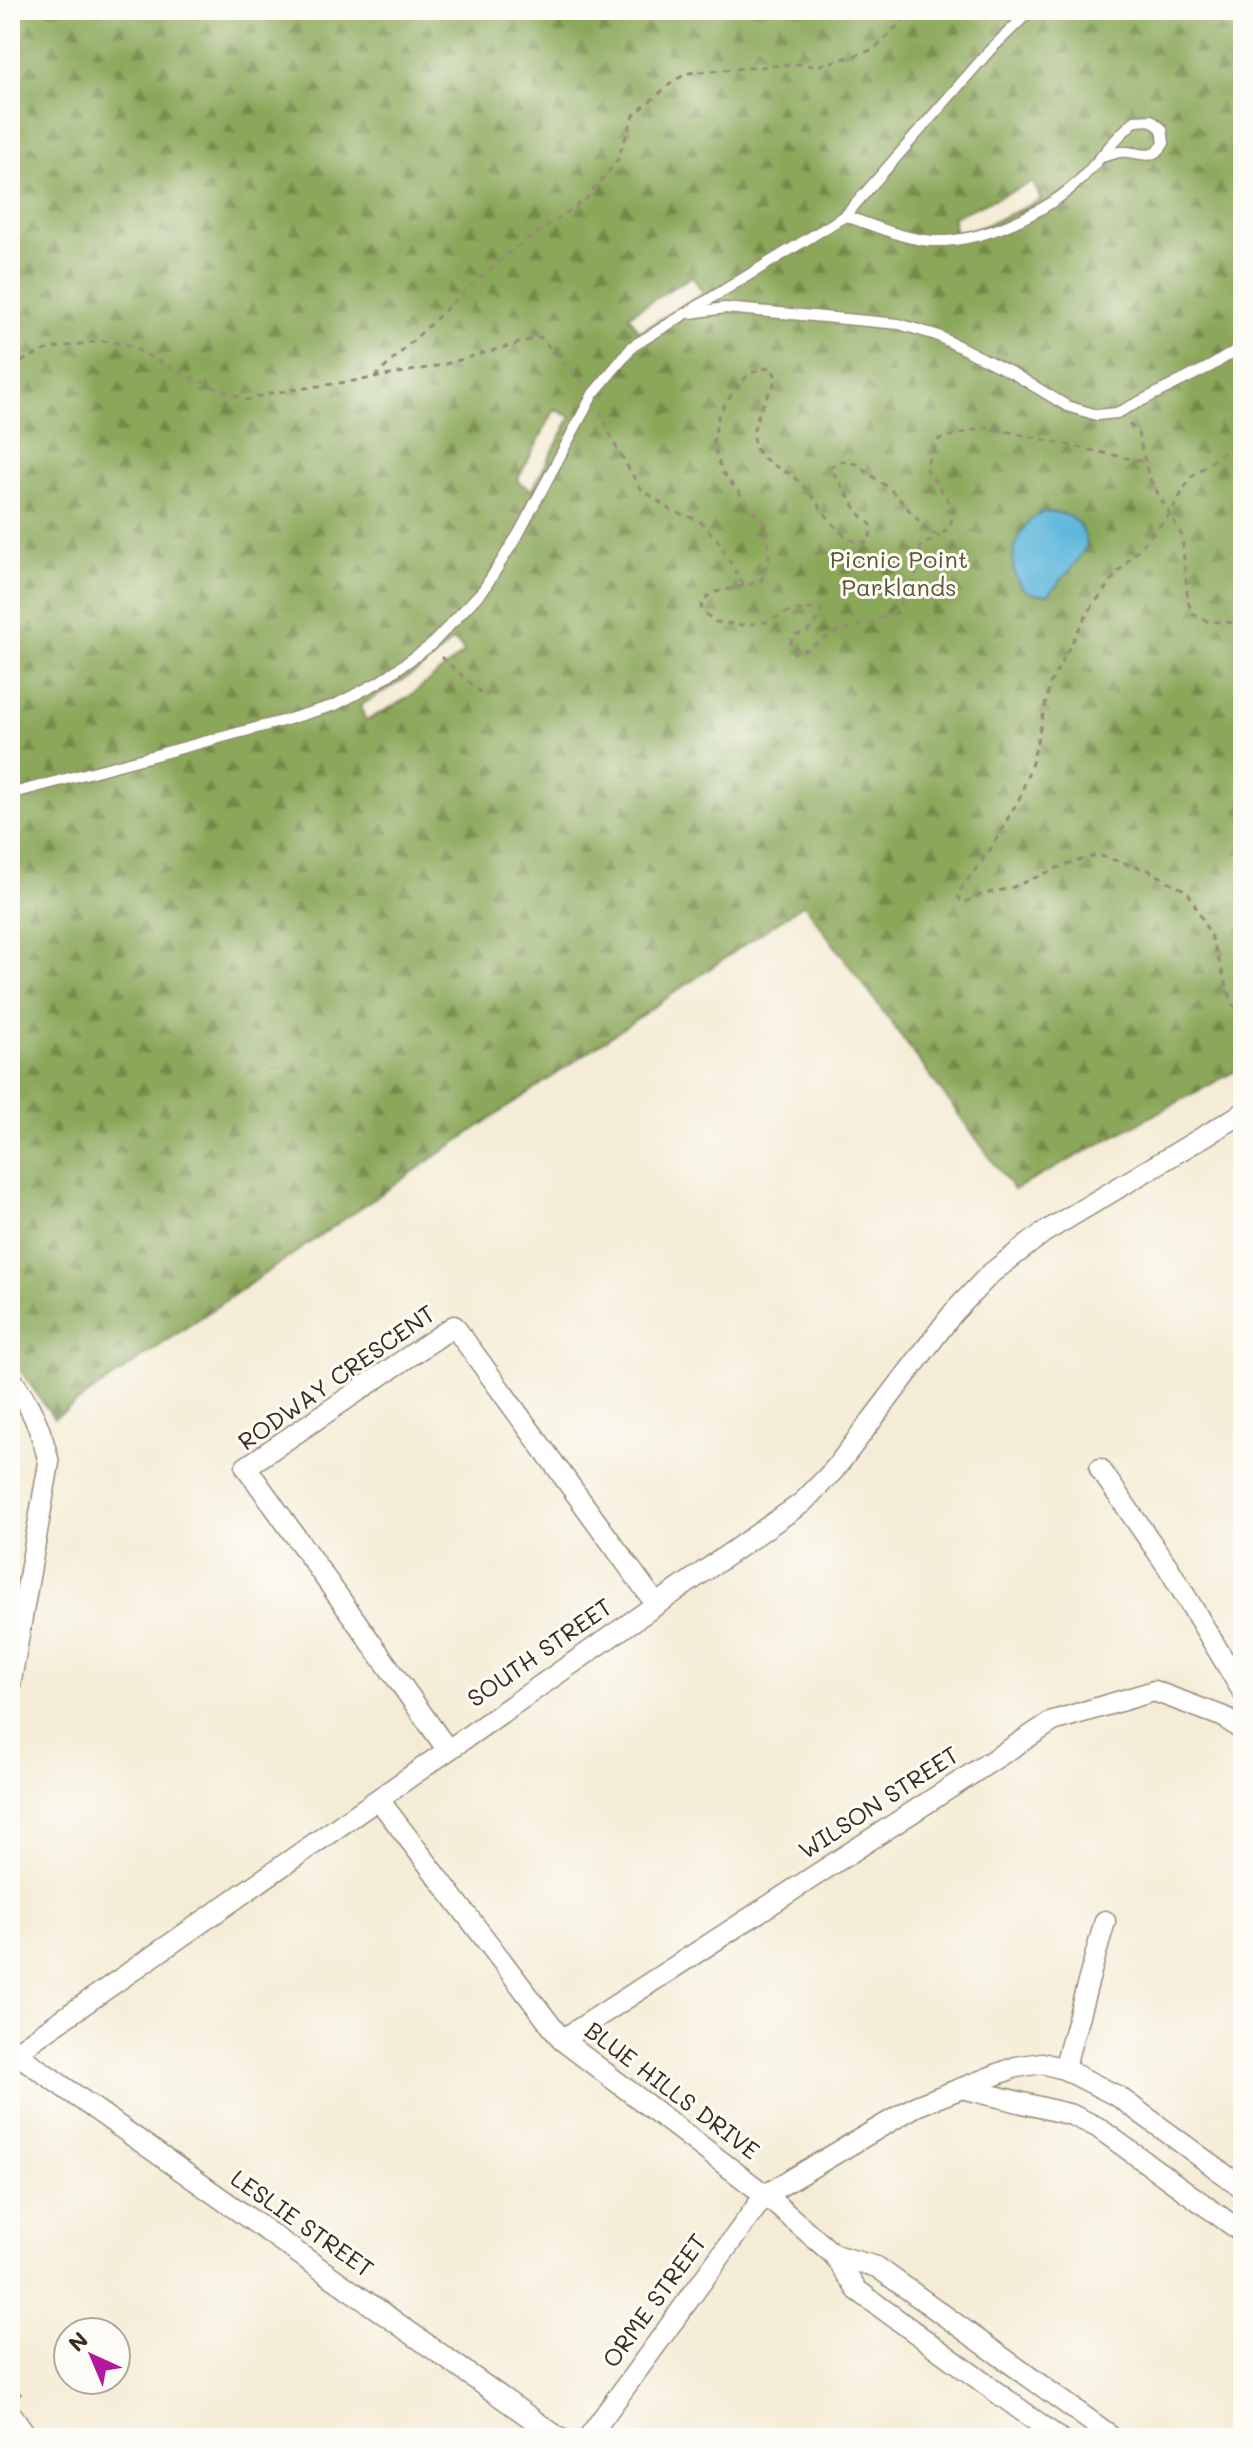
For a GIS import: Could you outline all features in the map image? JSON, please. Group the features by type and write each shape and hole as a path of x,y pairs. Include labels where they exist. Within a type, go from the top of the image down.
{"street":[{"name":"SOUTH STREET","path":"12,2052 379,1800 447,1749 802,1503 834,1470 953,1313 990,1274 1043,1233 1243,1113"},
{"name":"RODWAY CRESCENT","path":"447,1749 246,1467 454,1326 656,1604"},
{"path":"10,1377 28,1402 42,1432 49,1463 10,1686"},
{"path":"1100,1469 1168,1567 1243,1692"},
{"name":"WILSON STREET","path":"562,2040 1053,1721 1154,1691 1224,1717 1243,1731"},
{"name":"BLUE HILLS DRIVE","path":"379,1800 562,2040 765,2195 834,2255 857,2290 1059,2438"},
{"path":"1064,2069 1105,1921"},
{"name":"LESLIE STREET","path":"12,2052 559,2438"},
{"path":"765,2195 916,2106 1016,2067 1042,2063 1064,2069 1119,2097 1243,2188"},
{"path":"962,2088 1072,2115 1097,2127 1243,2233"},
{"name":"ORME STREET","path":"588,2438 765,2195"},
{"name":"BLUE HILLS DRIVE","path":"834,2255 877,2267 1114,2438"}],"lane":[{"path":"10,794 335,705 379,682 430,646 484,589 519,533 593,394 633,346 845,216 990,50 1031,10"},
{"path":"845,216 933,242 965,239 1027,216 1058,199 1135,121 1151,120 1162,129 1164,143 1157,152 1150,155 1121,151 1099,158"},
{"path":"685,313 725,308 899,324 936,335 1014,374 1067,406 1097,415 1117,413 1211,366 1243,346"}],"path":[{"path":"374,378 491,268 586,199 617,161 634,115 675,80 689,73 795,64 816,66 854,56 874,49 913,10"},
{"path":"10,367 48,349 101,341 126,344 189,377 247,400 271,393 442,365 540,337 593,394 615,445 640,488 672,511 699,520 717,539 744,586"},
{"path":"940,536 928,531 890,489 856,464 842,461 830,467 858,512 872,526 869,542 854,543 793,477 763,457 754,447 753,433 777,378 770,367 750,373 719,413 713,444 722,472 762,521 769,558 761,581 711,593 702,603 701,610 716,622 742,625 766,622 791,611 820,608 821,616 806,633 793,635 790,646 794,653 838,631 870,623 891,613 913,590 921,546 940,536 950,526 954,509 925,467 939,439 986,427 1145,462"},
{"path":"1117,413 1138,433 1149,478 1182,536 1188,602 1193,614 1207,621 1243,623"},
{"path":"1243,437 1190,478 1170,514 1117,573 1088,612 1050,684 1033,760 1020,797 991,848 957,895 962,903 1097,855 1148,870 1188,892 1211,936 1233,1005 1243,1013"},
{"path":"430,646 485,696"}],"green space":[{"name":"Picnic Point Parklands","path":"10,10 1243,10 1243,1067 1014,1190 804,904 54,1418 10,1356","holes":["1033,182 1041,200 979,228 956,234 952,217","692,276 703,293 639,332 629,315","555,409 571,417 532,490 517,481","454,640 465,652 406,699 366,721 360,706 419,670"]}],"water":[{"path":"1044,512 1073,519 1082,529 1087,545 1049,594 1033,593 1022,587 1015,576 1013,562 1021,532 1031,520"}]}
